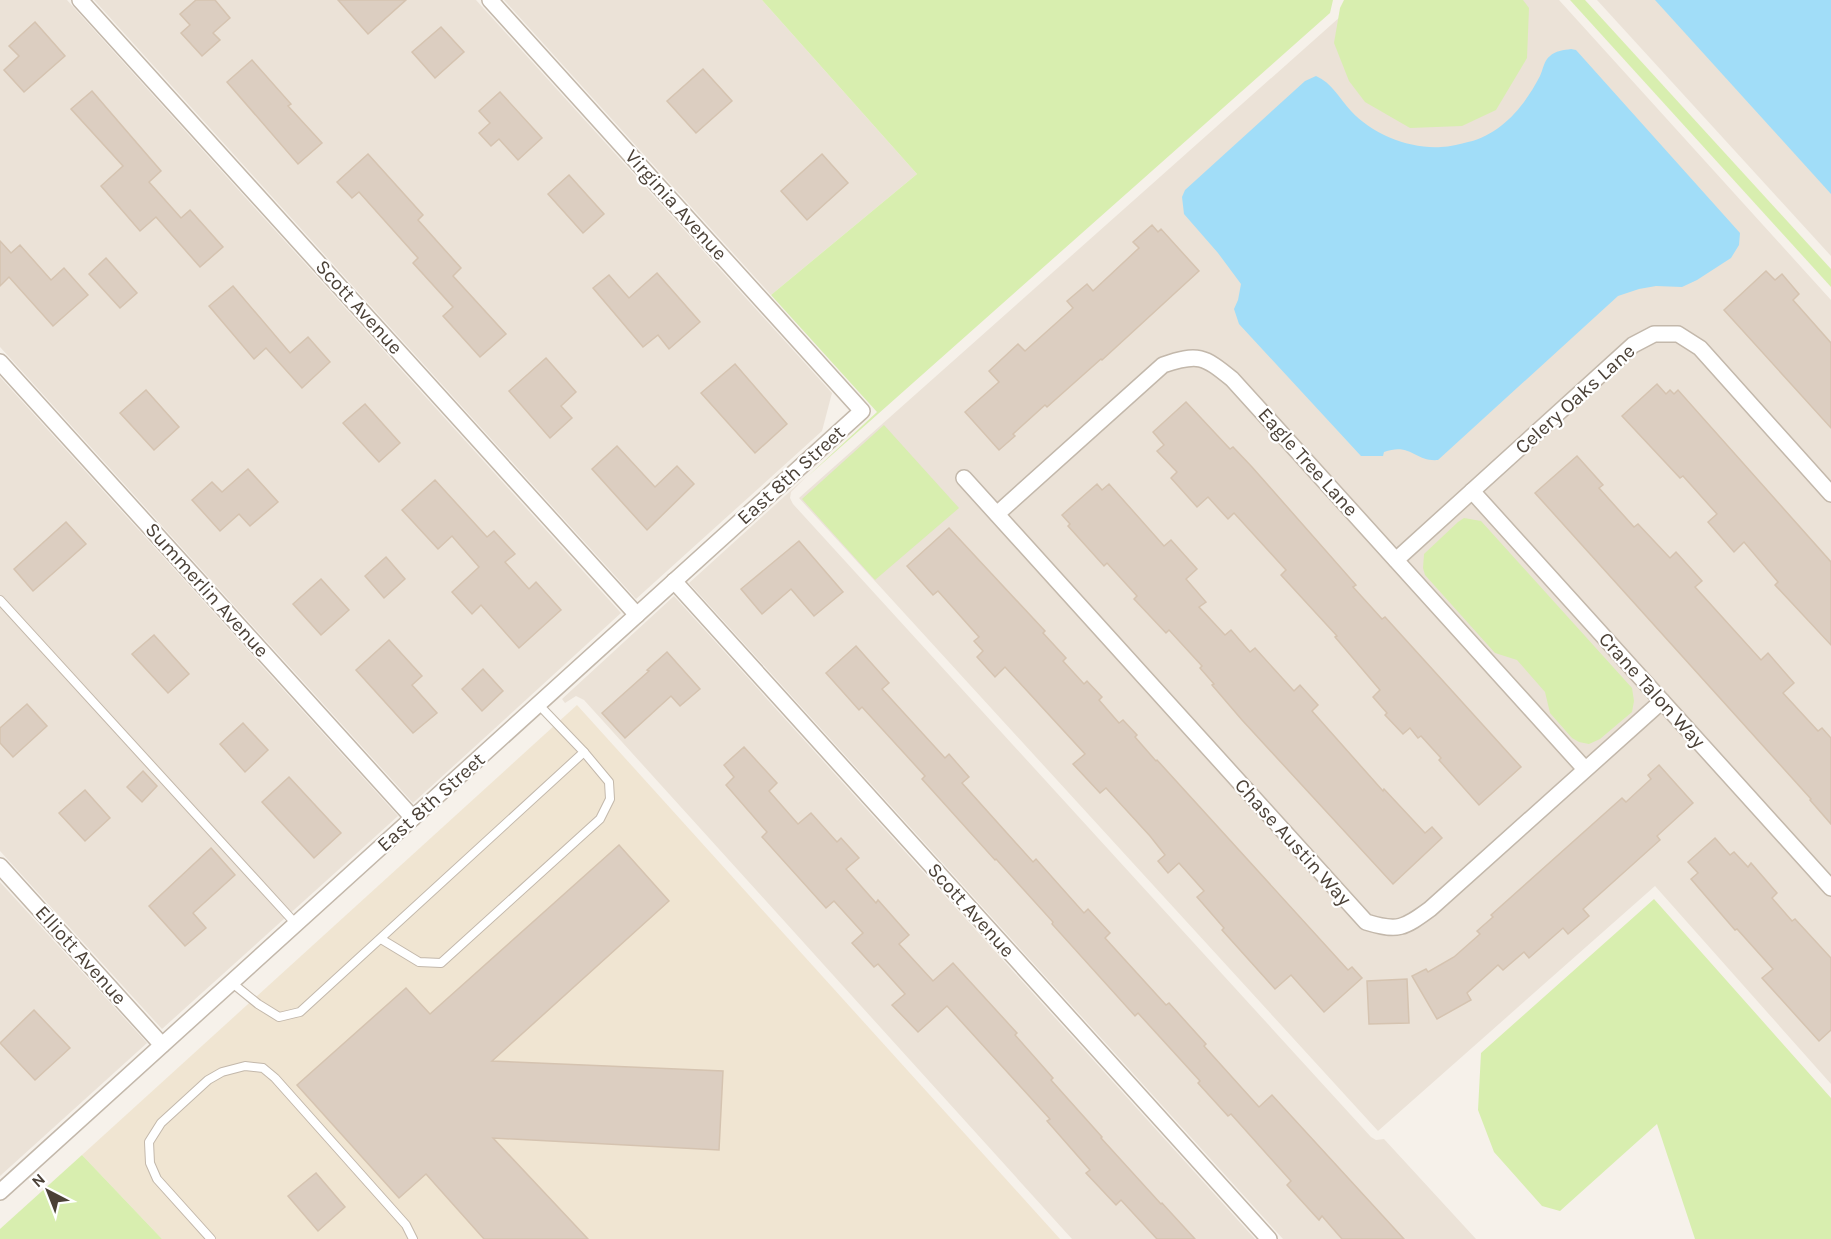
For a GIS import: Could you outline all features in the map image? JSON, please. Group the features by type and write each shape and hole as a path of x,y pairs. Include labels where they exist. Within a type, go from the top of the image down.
{"street":[{"name":"Scott Avenue","path":"80,0 637,615"},
{"name":"Virginia Avenue","path":"490,0 862,411"},
{"name":"Celery Oaks Lane","path":"1396,560 1633,345 1653,334 1678,334 1700,348 1831,494"},
{"name":"Eagle Tree Lane","path":"997,514 1163,365 1186,357 1209,360 1232,379 1585,769"},
{"name":"Summerlin Avenue","path":"0,362 413,818"},
{"name":"East 8th Street","path":"0,1192 862,411"},
{"name":"Chase Austin Way","path":"964,478 1366,922 1386,928 1407,926 1439,902 1662,701"},
{"name":"Crane Talon Way","path":"1472,491 1831,888"},
{"name":"Scott Avenue","path":"674,581 1269,1239"},
{"name":"Elliott Avenue","path":"0,866 162,1045"}],"lane":[{"path":"0,600 296,924"},
{"path":"381,939 419,962 441,963 600,819 610,799 609,782 538,704"},
{"path":"231,982 258,1004 279,1017 300,1012 584,752"},
{"path":"211,1239 157,1179 150,1163 149,1142 161,1124 208,1080 222,1072 245,1066 262,1068 275,1078 406,1225 413,1237"}],"shaded area":[{"path":"0,0 67,0 621,613 413,803 0,347"},
{"path":"94,0 476,0 832,393 822,431 636,599"},
{"path":"504,0 762,0 917,174 771,295"},
{"path":"1359,0 1559,0 1831,300 1831,1084 1655,886 1378,1131 799,498"},
{"path":"1597,0 1831,0 1831,256"},
{"path":"0,377 398,816 162,1029 0,851"},
{"path":"808,475 791,492 790,498 793,504 1371,1137 1376,1140 1384,1139 1476,1239 1283,1239 689,583"},
{"path":"674,596 1255,1239 1072,1239 584,700 576,696 565,703 562,699"},
{"path":"577,705 1060,1239 162,1239 82,1155"},
{"path":"0,882 147,1043 0,1176"}],"green space":[{"path":"762,0 1333,0 1330,13 807,477 877,412 771,295 917,174"},
{"path":"1344,0 1523,0 1529,8 1527,58 1496,110 1462,126 1410,128 1365,102 1349,81 1334,43 1340,8"},
{"path":"1570,0 1585,0 1831,269 1831,287"},
{"path":"884,425 959,508 875,580 802,499"},
{"path":"1464,518 1481,521 1632,688 1634,701 1632,712 1600,739 1589,744 1572,738 1550,713 1545,692 1517,660 1495,653 1425,575 1424,554"},
{"path":"1654,899 1831,1098 1831,1239 1695,1239 1657,1124 1560,1211 1542,1206 1494,1152 1478,1110 1481,1053"},
{"path":"82,1155 162,1239 0,1239 0,1229"}],"water":[{"path":"1655,0 1831,0 1831,194"},
{"path":"1576,50 1740,233 1739,245 1731,258 1682,287 1656,286 1618,296 1438,460 1430,460 1401,449 1384,452 1383,456 1361,456 1239,324 1234,309 1241,284 1184,214 1182,197 1185,190 1305,81 1316,76 1331,87 1351,111 1369,127 1404,143 1444,147 1480,138 1502,125 1520,108 1540,76 1548,58 1557,52"}],"building":[{"path":"196,0 215,0 230,18 213,33 220,40 202,56 181,33 190,25 180,14"},
{"path":"338,0 406,0 368,34"},
{"path":"35,22 65,56 24,92 4,70 19,56 9,46"},
{"path":"441,27 464,52 435,78 412,52"},
{"path":"252,60 291,104 288,106 322,143 298,164 227,82"},
{"path":"703,69 732,101 696,133 667,101"},
{"path":"92,91 161,171 149,182 181,218 190,210 223,247 200,267 156,217 140,231 101,186 123,166 71,109"},
{"path":"500,92 542,138 518,160 499,139 491,146 479,133 490,123 479,111"},
{"path":"368,154 423,215 418,220 461,268 453,276 506,334 480,357 443,316 453,307 413,263 418,258 359,192 352,198 337,182"},
{"path":"822,154 848,183 807,220 781,191"},
{"path":"569,175 604,214 583,233 548,194"},
{"path":"1152,225 1158,232 1161,229 1199,271 1102,360 1047,407 1045,405 999,450 965,412 999,382 989,371 1018,344 1025,351 1073,308 1067,301 1087,284 1093,291 1139,248 1133,242"},
{"path":"0,241 11,253 20,245 51,280 64,268 88,295 53,326 9,277 0,286"},
{"path":"106,258 137,293 120,308 89,274"},
{"path":"1766,271 1775,280 1782,274 1799,294 1793,300 1831,343 1831,428 1724,310"},
{"path":"657,273 700,322 669,349 658,335 643,347 593,288 609,275 629,298"},
{"path":"233,286 290,353 308,337 330,362 302,388 266,348 254,359 209,306"},
{"path":"546,358 576,392 561,406 572,418 550,438 509,391"},
{"path":"735,364 787,424 755,453 701,393"},
{"path":"1657,384 1666,394 1670,390 1674,394 1678,390 1831,562 1831,645 1775,585 1778,582 1744,542 1734,552 1708,522 1717,514 1683,476 1680,478 1622,416"},
{"path":"146,390 179,427 154,450 120,413"},
{"path":"1186,402 1230,449 1233,447 1252,467 1356,585 1353,587 1382,619 1385,617 1521,767 1479,805 1421,736 1418,738 1410,728 1403,734 1385,715 1387,713 1373,697 1380,690 1335,637 1337,636 1281,575 1286,570 1234,513 1228,519 1208,497 1197,507 1171,478 1177,472 1157,451 1164,445 1153,432"},
{"path":"365,404 400,443 379,462 343,423"},
{"path":"617,446 655,487 677,466 694,484 647,530 592,469"},
{"path":"1577,456 1603,485 1599,488 1634,527 1638,524 1670,558 1676,552 1702,581 1695,587 1761,660 1768,653 1794,683 1783,693 1818,731 1822,728 1831,738 1831,824 1535,493"},
{"path":"248,469 278,502 250,526 239,514 220,531 192,500 212,482 222,492"},
{"path":"435,480 487,537 494,531 515,554 505,562 529,589 536,582 561,610 519,648 481,605 472,614 452,592 479,567 452,536 438,549 402,510"},
{"path":"1097,484 1102,490 1109,484 1164,546 1171,540 1197,569 1186,579 1206,602 1199,607 1225,635 1231,630 1250,652 1255,648 1294,691 1300,685 1318,705 1312,711 1383,791 1384,789 1425,833 1432,827 1442,838 1393,884 1242,720 1212,685 1214,684 1200,668 1202,666 1169,630 1166,633 1134,599 1137,596 1107,563 1104,566 1068,526 1070,524 1062,515"},
{"path":"66,522 86,544 33,591 14,569"},
{"path":"949,528 1045,631 1043,633 1066,658 1063,661 1084,684 1087,681 1102,697 1099,700 1119,723 1123,720 1156,761 1348,970 1352,967 1362,978 1324,1012 1291,975 1275,989 1222,930 1224,928 1197,897 1204,891 1179,863 1168,873 1158,861 1165,855 1150,836 1106,788 1100,793 1073,764 1085,754 1005,667 995,677 977,657 983,651 974,641 979,637 938,591 933,595 907,566"},
{"path":"799,541 843,592 814,616 791,589 762,614 741,589"},
{"path":"386,557 405,579 384,598 365,576"},
{"path":"321,579 349,610 321,635 293,604"},
{"path":"154,635 189,674 168,693 132,654"},
{"path":"389,640 422,676 412,685 437,713 413,733 356,670"},
{"path":"856,646 889,683 882,689 945,758 949,754 969,777 962,783 1033,862 1036,859 1084,913 1088,909 1110,933 1105,938 1166,1005 1169,1003 1259,1107 1272,1095 1404,1239 1342,1239 1322,1216 1319,1220 1287,1185 1291,1181 1231,1114 1228,1116 1198,1083 1200,1081 1138,1013 1135,1016 1052,924 1053,922 922,779 925,776 862,707 859,710 826,673"},
{"path":"667,652 700,689 680,706 671,696 625,738 602,713"},
{"path":"483,669 503,691 482,711 462,689"},
{"path":"27,704 47,726 13,757 0,743 0,728"},
{"path":"243,723 268,750 245,772 220,744"},
{"path":"744,747 777,783 769,791 798,824 811,813 837,842 841,838 859,858 846,869 909,935 899,944 933,981 953,963 1017,1033 1015,1035 1053,1078 1051,1080 1101,1138 1195,1239 1157,1239 1121,1200 1116,1205 1086,1173 1090,1170 1047,1121 1050,1119 947,1006 918,1032 892,1005 905,994 878,964 874,967 852,943 863,933 834,901 826,908 762,837 767,832 726,785 734,777 724,765"},
{"path":"1659,765 1693,803 1657,836 1660,840 1583,909 1589,916 1568,934 1563,928 1529,958 1524,952 1503,970 1498,965 1467,993 1471,1000 1437,1019 1412,976 1426,969 1428,972 1454,957 1480,934 1477,931 1493,917 1491,915 1622,798 1626,802 1651,779 1648,775"},
{"path":"143,771 157,786 142,802 127,787"},
{"path":"289,777 341,833 314,858 262,802"},
{"path":"85,790 110,818 85,841 59,813"},
{"path":"1715,838 1730,855 1734,852 1748,867 1751,863 1777,893 1772,898 1792,921 1795,919 1831,958 1831,1030 1819,1041 1762,978 1773,969 1737,929 1735,930 1691,879 1698,873 1688,862"},
{"path":"619,845 669,901 492,1061 723,1071 719,1150 493,1138 588,1239 484,1239 426,1174 399,1198 297,1085 406,988 430,1014"},
{"path":"211,848 235,875 193,913 206,928 185,946 149,906"},
{"path":"1407,979 1409,1023 1369,1024 1367,981"},
{"path":"34,1010 70,1048 35,1080 0,1043"},
{"path":"316,1173 345,1207 318,1231 288,1196"}]}
